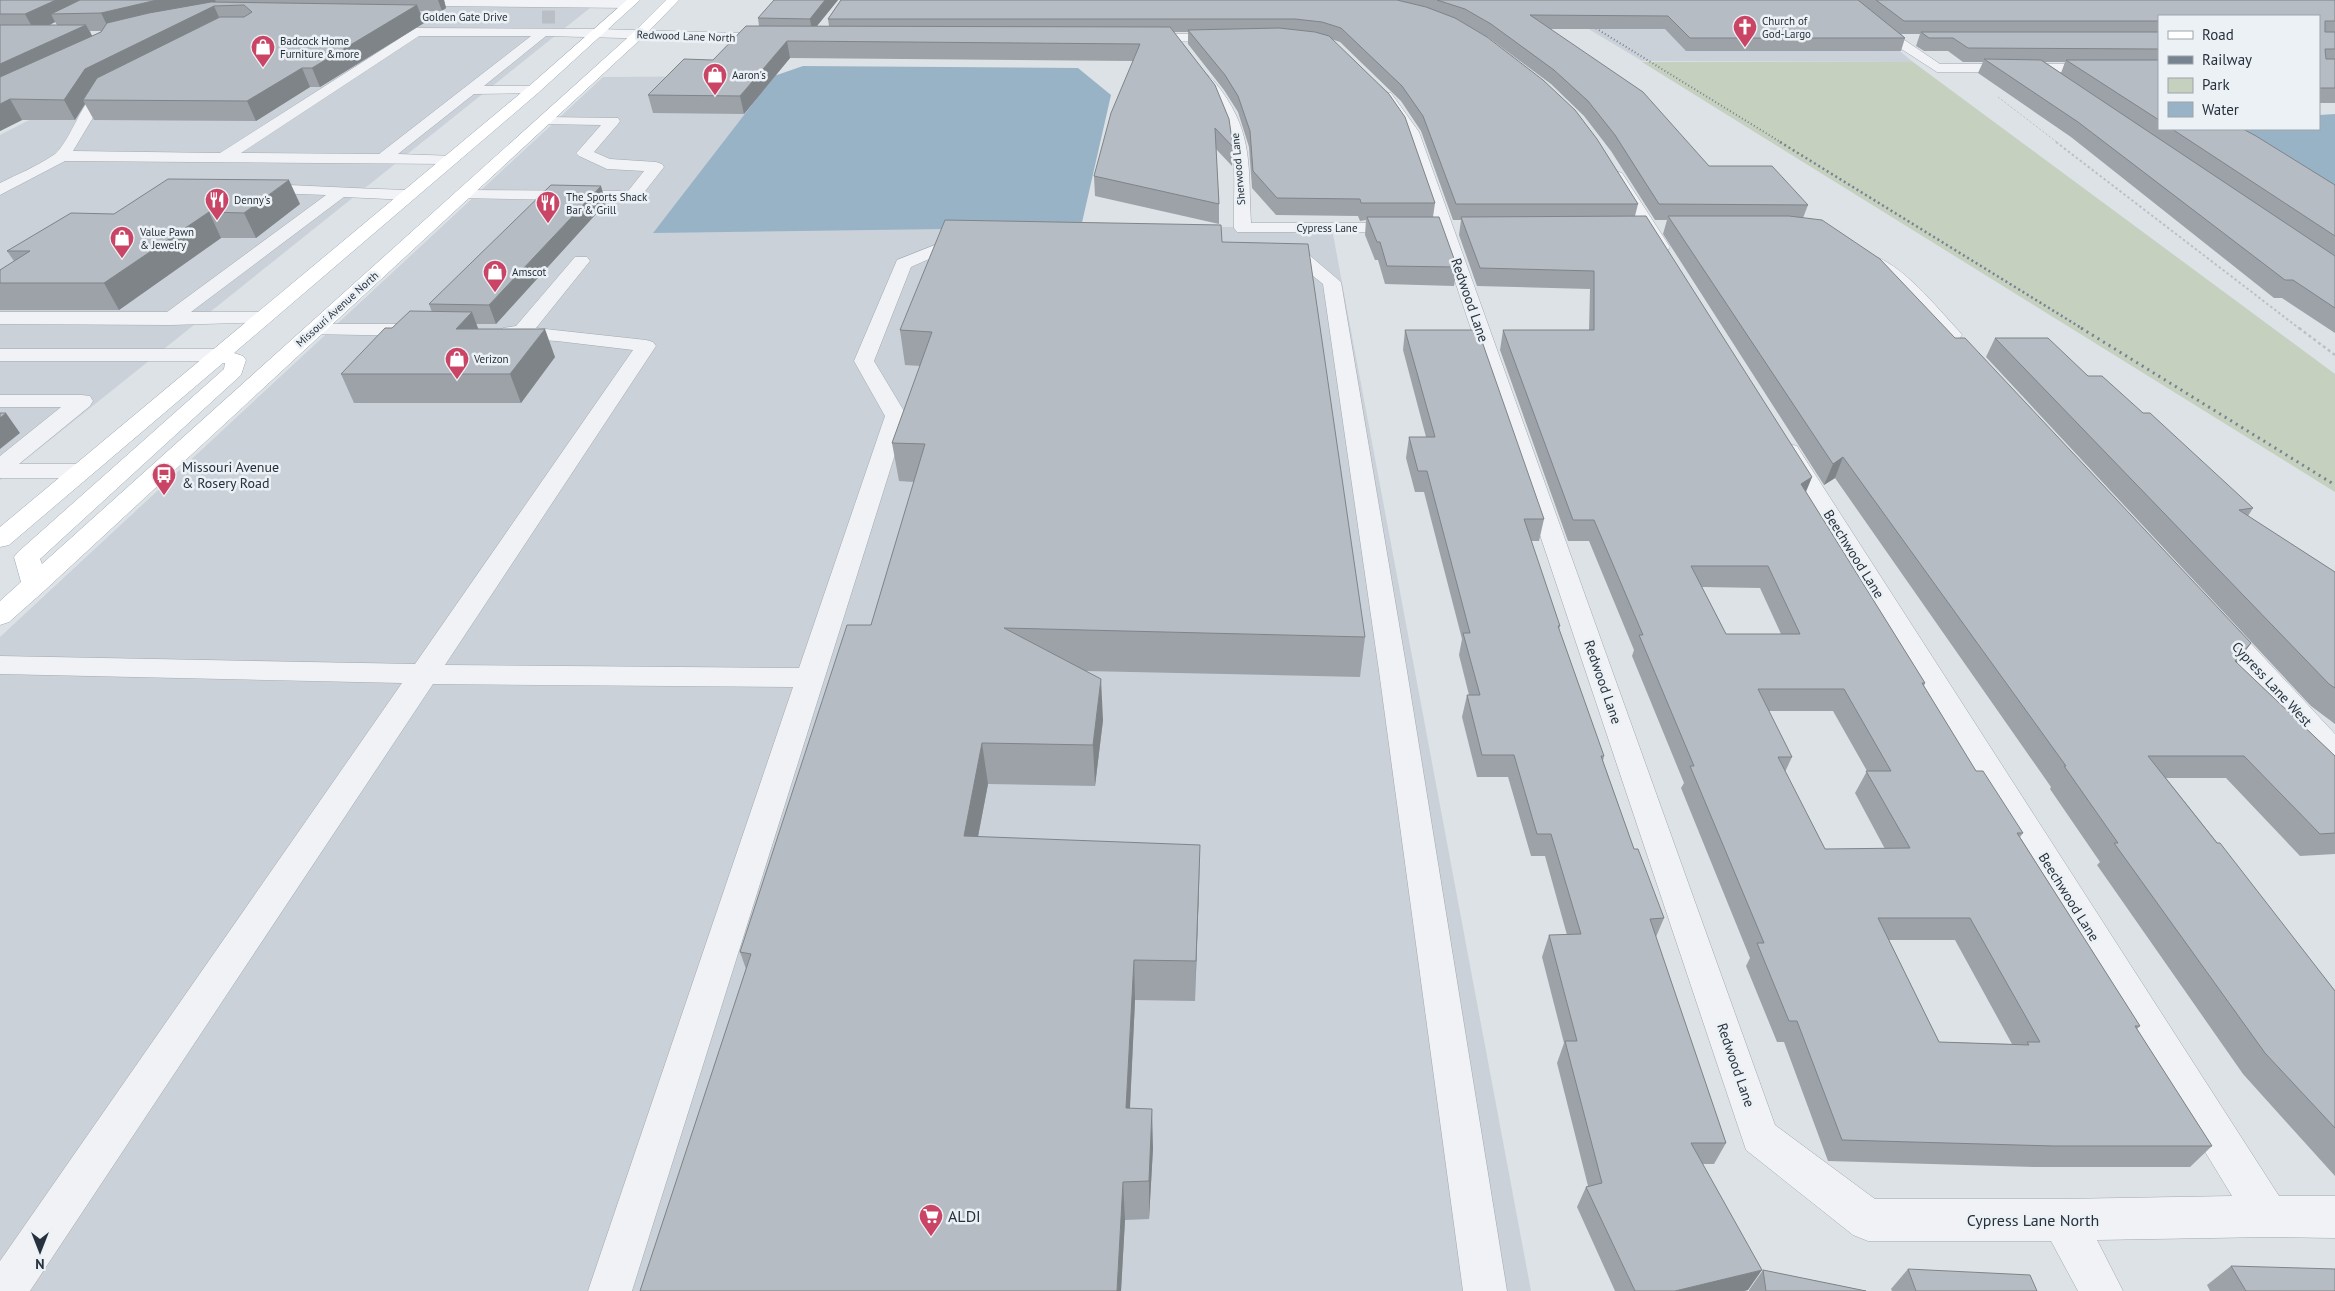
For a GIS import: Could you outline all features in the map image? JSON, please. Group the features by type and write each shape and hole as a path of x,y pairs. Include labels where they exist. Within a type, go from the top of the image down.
{"main road":[{"path":"656,17 673,0"},
{"name":"Missouri Avenue North","path":"0,616 35,585 297,317 409,195 533,90 632,2"},
{"name":"Missouri Avenue North","path":"0,540 263,318 297,317 462,195 544,121 637,23"},
{"path":"35,585 27,557 234,372 236,360 219,354"}],"street":[{"path":"1846,0 1896,40 1936,68 2158,68"},
{"path":"427,1 632,2"},
{"path":"595,17 615,17 637,23 656,17"},
{"name":"Redwood Lane North","path":"391,30 416,32 598,33 637,23 789,38"},
{"path":"224,158 416,32"},
{"path":"382,159 543,33"},
{"path":"1125,38 1234,38"},
{"name":"Sherwood Lane","path":"1175,38 1221,102 1234,125 1237,140 1237,239"},
{"path":"1896,40 1916,40"},
{"path":"2039,68 2063,85"},
{"path":"62,156 101,93 127,80"},
{"path":"1375,84 1394,105 1412,132 1438,228"},
{"path":"470,90 533,90"},
{"path":"462,195 633,196 656,167 607,164 584,153 613,122 544,121"},
{"path":"1601,154 1676,270"},
{"path":"0,190 62,156 450,159"},
{"path":"182,173 206,157"},
{"path":"244,189 329,190 409,195"},
{"path":"170,319 340,192"},
{"name":"Cypress Lane","path":"1237,239 1438,228"},
{"name":"Redwood Lane","path":"1438,228 1760,1137"},
{"path":"1237,239 1295,252 1332,282 1395,681 1485,1291"},
{"path":"610,1291 896,416 864,361 903,264 945,246 994,247"},
{"path":"1854,250 1902,282 1963,348"},
{"path":"5,1291 646,346 508,332 581,261"},
{"path":"297,317 438,331"},
{"path":"0,318 263,318"},
{"path":"0,355 219,354"},
{"path":"0,400 82,401 0,469"},
{"name":"Beechwood Lane","path":"1776,430 2268,1216"},
{"path":"0,469 81,471"},
{"name":"Cypress Lane West","path":"2200,605 2335,752"},
{"path":"0,665 424,674 810,678"},
{"name":"Cypress Lane North","path":"1760,1137 1868,1220 2335,1217"},
{"path":"2063,1220 2101,1291"}],"path":[{"path":"1954,68 2014,108 2212,263 2335,355"}],"shaded area":[{"path":"264,0 600,0 0,480 0,135"},
{"path":"1540,0 1895,47 1913,62 1642,61"},
{"path":"774,76 654,232 1082,224 1332,229 1531,1291 0,1291 0,637 603,77"}],"green space":[{"path":"1642,62 1913,62 2335,374 2335,492"}],"water":[{"path":"803,66 1078,68 1111,95 1081,227 653,233 774,76"},
{"path":"2335,114 2335,198 2226,130 2320,130 2320,115"}],"building":[{"path":"0,0 56,0 25,14 0,14"},
{"path":"80,0 157,0 101,13 51,14"},
{"path":"774,0 825,0 810,19 758,18"},
{"path":"841,0 1397,0 1426,7 1455,18 1487,37 1543,80 1575,110 1597,139 1638,204 1456,204 1423,116 1402,86 1341,28 1322,22 1295,19 828,19"},
{"path":"1437,0 1858,0 1905,38 1690,38 1668,16 1530,15 1643,92 1709,166 1772,166 1808,205 1659,204 1615,135 1588,101 1554,70 1491,24 1465,9"},
{"path":"1876,0 2335,0 2335,21 2325,21 2325,32 2335,32 2335,49 2325,49 2326,59 2335,59 2335,88 2320,88 2320,15 2158,15 2158,21 1904,21"},
{"path":"211,2 417,5 312,68 302,68 247,101 83,100 97,78 220,17 244,17 252,12 244,5 214,6 85,69 64,100 10,99 0,104 0,77 101,32 107,23"},
{"path":"0,25 86,25 0,64"},
{"path":"746,26 1170,27 1215,85 1229,119 1233,147 1215,128 1219,204 1094,176 1111,113 1140,44 787,41 740,96 648,95 684,59 713,60"},
{"path":"1279,28 1315,32 1329,36 1389,94 1405,117 1435,203 1361,203 1360,199 1277,198 1253,171 1250,131 1238,96 1225,75 1188,30"},
{"path":"1921,32 2158,32 2158,49 1968,48 1953,38 1929,38"},
{"path":"1984,59 2041,60 2335,256 2335,308 2293,280 2285,280 2078,122"},
{"path":"2066,60 2158,60 2158,119"},
{"path":"2174,130 2245,130 2335,185 2335,236"},
{"path":"168,179 289,180 244,213 209,212 104,283 0,283 0,270 30,251 7,251 71,213 114,214"},
{"path":"551,185 601,186 489,305 429,304"},
{"path":"1646,216 1812,477 1801,484 1925,683 1922,683 1976,771 1983,771 2023,833 2017,833 2140,1026 2135,1026 2212,1146 2053,1146 1842,1140 1797,1021 1789,1021 1757,943 1764,943 1690,766 1694,766 1639,635 1643,635 1594,520 1573,520 1503,330 1594,330 1594,271 1480,268 1461,217","holes":["1691,566 1768,566 1800,634 1726,634","1758,689 1844,689 1891,771 1866,771 1910,848 1825,849 1778,757 1792,757","1878,918 1970,918 2040,1042 2027,1042 2029,1045 1939,1042"]},
{"path":"1668,216 1789,216 1822,220 1880,259 1955,338 1965,338 2251,643 2235,661 2335,756 2335,833 2320,834 2244,756 2148,756 2217,843 2220,843 2335,991 2335,1128 2265,1053 2114,843 2118,843 2064,766 2066,766 1843,457 1833,464"},
{"path":"1367,217 1439,217 1457,267 1387,266 1380,242 1377,242"},
{"path":"945,220 1221,225 1222,242 1308,244 1365,637 1004,628 1101,679 1093,745 982,743 964,836 1200,845 1196,961 1134,960 1126,1108 1152,1109 1149,1181 1123,1182 1117,1291 640,1291 751,954 740,952 847,625 871,625 925,444 892,443 932,332 900,330"},
{"path":"410,311 472,312 456,329 545,329 510,374 341,374 385,328 392,328"},
{"path":"1405,330 1478,330 1544,519 1524,519 1560,626 1558,626 1604,756 1601,756 1634,849 1638,849 1664,918 1650,919 1726,1143 1691,1143 1762,1270 1675,1291 1635,1291 1586,1187 1602,1183 1565,1041 1577,1041 1549,935 1581,934 1551,834 1537,834 1514,755 1482,755 1467,695 1480,695 1463,633 1470,633 1427,471 1418,471 1409,437 1435,437"},
{"path":"1995,338 2048,338 2088,376 2102,376 2143,413 2150,413 2253,508 2239,510 2335,572 2335,688 2329,684"},
{"path":"2231,1266 2335,1269 2335,1291 2246,1291"},
{"path":"1908,1269 2030,1275 2037,1291 1916,1291"},
{"path":"1763,1270 1866,1291 1766,1291"}],"tunnel":[{"path":"542,17 555,17"}],"railway":[{"path":"1584,21 1782,143"},
{"path":"1780,142 2083,329"},
{"path":"2081,328 2335,485"}],"place":[{"name":"Church of God-Largo","path":"1745,48"},
{"name":"Badcock Home Furniture &more","path":"263,68"},
{"name":"Aaron's","path":"715,96"},
{"name":"Denny's","path":"217,221"},
{"name":"The Sports Shack Bar & Grill","path":"548,224"},
{"name":"Value Pawn & Jewelry","path":"122,259"},
{"name":"Amscot","path":"495,293"},
{"name":"Verizon","path":"457,380"},
{"name":"Missouri Avenue & Rosery Road","path":"164,496"},
{"name":"ALDI","path":"931,1237"}]}
